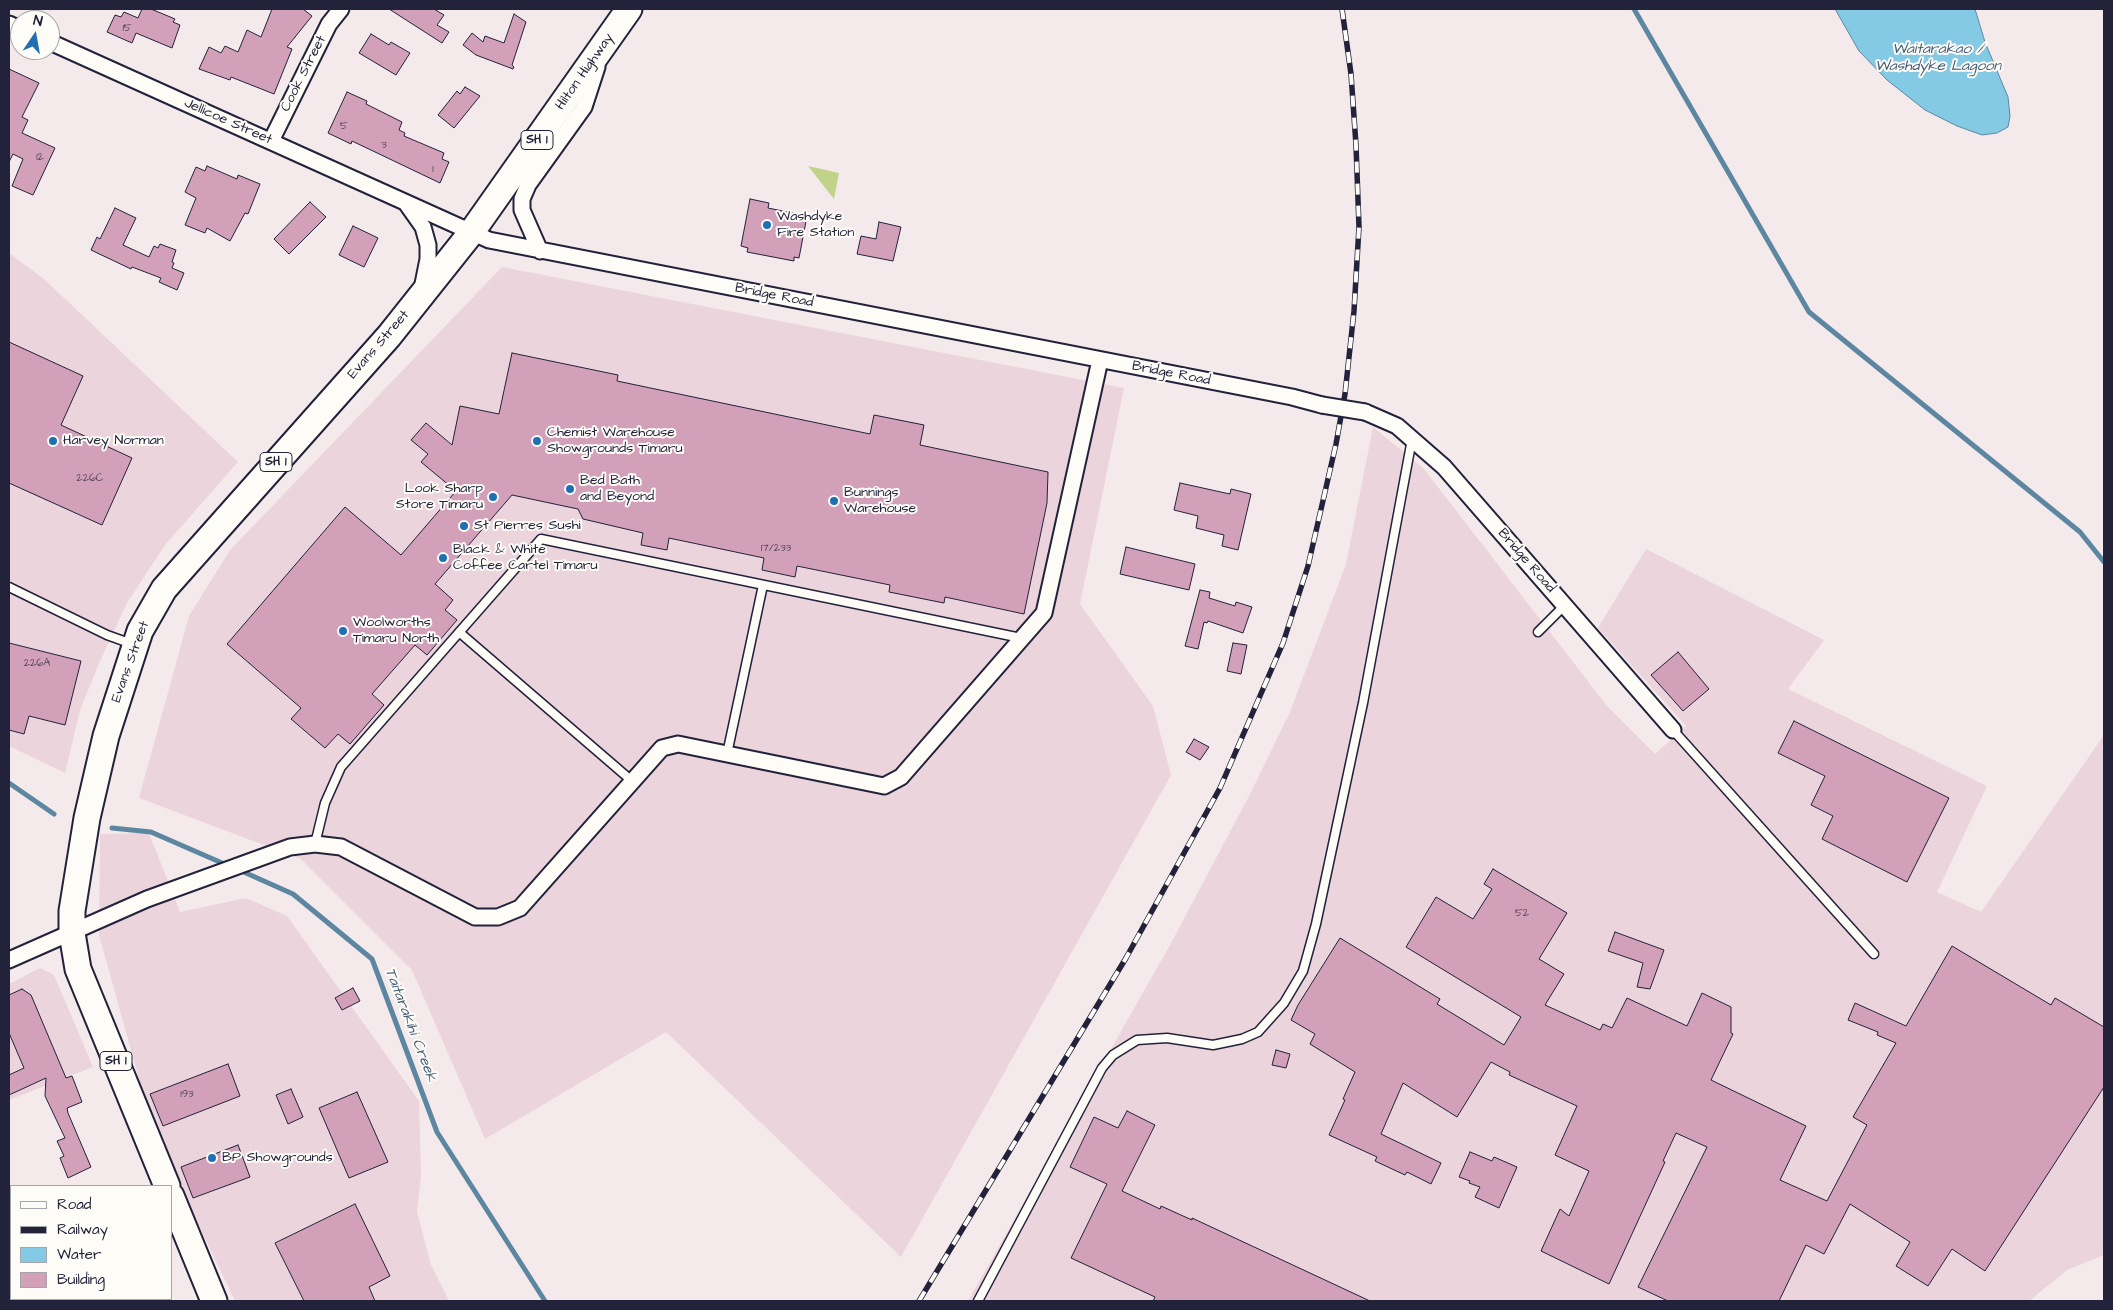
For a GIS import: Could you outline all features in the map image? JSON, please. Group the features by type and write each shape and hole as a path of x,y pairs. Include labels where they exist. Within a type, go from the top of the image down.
{"highway":[{"name":"Hilton Highway","path":"471,232 629,9"},
{"name":"Evans Street","path":"167,1185 78,969 72,933 72,912 87,818 106,736 135,645 140,631 164,590 389,336 471,232"},
{"path":"172,1198 214,1301"}],"street":[{"name":"Cook Street","path":"271,141 330,24 340,9"},
{"name":"Jellicoe Street","path":"60,46 471,232"},
{"path":"540,251 522,210 522,199 528,185 584,107 603,46"},
{"path":"406,202 423,227 428,245 428,259 421,295"},
{"name":"Bridge Road","path":"471,232 489,240 540,251 1365,412 1398,426 1444,467 1673,730"},
{"path":"9,960 143,901 290,847 315,844 341,847 475,917 498,917 520,908 662,748 678,744 884,786 900,777 1044,613 1100,360"}],"lane":[{"path":"978,1301 1102,1068 1113,1055 1137,1040 1167,1038 1213,1045 1242,1039 1258,1032 1284,1003 1303,971 1316,924 1363,703 1412,438"},
{"path":"315,844 325,803 341,767 541,539 1022,638"},
{"path":"727,754 763,585"},
{"path":"9,587 107,635 135,645"},
{"path":"1538,632 1564,605"},
{"path":"459,632 632,781"},
{"path":"1673,730 1874,954"}],"shaded area":[{"path":"9,253 44,279 238,462 165,545 127,603 80,710 65,773 9,746"},
{"path":"502,267 1124,388 1080,604 1153,706 1171,775 901,1257 666,1032 485,1139 412,970 301,859 139,798 189,616 230,550"},
{"path":"1373,427 1424,469 1607,706 1655,754 1686,726 1598,628 1646,549 1824,640 1788,689 1987,786 1937,892 1981,912 2104,735 2104,1255 2067,1270 2029,1301 968,1301 1170,945 1249,796 1290,712 1346,564"},
{"path":"149,833 180,912 246,898 287,916 419,1101 421,1175 417,1212 431,1265 449,1301 235,1301 180,1186 142,1090 99,935 100,834"},
{"path":"40,968 54,975 93,1067 9,1100 9,984"}],"green space":[{"path":"808,166 839,173 834,199"}],"water":[{"name":"Waitarakao / Washdyke Lagoon","path":"1835,9 1975,9 1985,42 2008,97 2010,116 2008,127 1997,133 1982,135 1957,126 1925,110 1887,80 1859,51"}],"building":[{"path":"142,9 151,9 175,19 173,22 180,25 172,48 136,33 132,43 107,32 115,15 121,17 124,12 138,18"},
{"path":"272,9 303,9 312,16 287,47 292,49 274,94 231,77 230,80 199,69 209,47 221,53 225,46 238,52 247,30 261,37"},
{"path":"389,9 434,9 444,15 437,25 449,32 442,43"},
{"path":"514,14 526,22 512,65 513,69 476,55 463,45 472,33 483,42 485,36 504,43"},
{"path":"371,34 389,45 391,42 410,53 396,75 359,53"},
{"path":"9,69 39,83 22,117 28,120 22,133 55,148 33,195 12,186 23,159 13,154 9,162"},
{"path":"465,87 480,96 454,128 438,115 457,91 460,94"},
{"path":"347,92 367,101 366,104 402,122 399,130 405,133 404,136 444,153 442,159 449,162 440,183 352,141 351,144 328,133"},
{"path":"207,166 237,179 238,175 260,184 248,214 245,213 230,241 207,228 205,233 185,225 196,198 185,192 196,167 205,171"},
{"path":"750,199 769,203 768,208 807,216 799,258 794,257 794,261 747,252 748,248 741,246"},
{"path":"310,202 326,217 289,254 274,239"},
{"path":"115,208 136,218 123,245 149,257 154,246 158,248 160,244 176,250 172,268 184,273 177,290 159,282 161,278 132,267 131,269 91,250 97,237 100,239"},
{"path":"879,222 901,227 893,261 857,254 861,236 876,239"},
{"path":"353,226 378,238 364,267 339,255"},
{"name":"Harvey Norman","path":"9,342 83,376 61,425 132,458 102,525 9,483"},
{"path":"512,353 618,375 617,381 870,434 874,415 924,425 920,445 1048,472 1047,503 1024,614 945,597 944,603 889,592 890,585 797,566 795,577 762,570 764,558 669,538 667,550 641,545 643,533 583,519 578,509 512,495 435,584 453,600 445,610 457,620 427,655 415,645 372,694 384,705 350,744 338,734 325,748 291,719 301,708 227,644 345,507 401,555 456,491 421,462 428,454 411,440 426,423 452,445 460,406 499,414"},
{"path":"1180,483 1230,494 1231,489 1251,494 1238,550 1222,546 1224,535 1196,528 1198,516 1174,510"},
{"path":"1126,547 1195,564 1189,590 1120,574"},
{"path":"1200,590 1210,592 1209,598 1235,606 1236,602 1252,607 1243,633 1208,621 1207,623 1204,622 1198,649 1185,646"},
{"path":"9,643 81,661 65,725 29,716 24,734 9,730"},
{"path":"1233,643 1247,645 1241,674 1227,671"},
{"path":"1678,652 1709,689 1683,711 1651,675"},
{"path":"1794,721 1949,798 1907,882 1822,839 1833,816 1811,805 1825,776 1778,753"},
{"path":"1194,739 1209,747 1200,760 1186,752"},
{"path":"1493,869 1567,913 1539,959 1564,974 1545,1005 1600,1030 1603,1024 1612,1028 1627,998 1687,1026 1702,993 1731,1007 1731,1033 1733,1034 1711,1080 1806,1126 1780,1180 1827,1201 1867,1125 1853,1117 1896,1043 1877,1035 1878,1032 1848,1020 1855,1003 1906,1026 1952,946 2051,1005 2055,998 2104,1027 2104,1087 1985,1271 1952,1249 1928,1286 1896,1266 1910,1242 1850,1204 1824,1254 1806,1245 1779,1301 1668,1301 1638,1287 1707,1147 1676,1133 1663,1161 1665,1162 1609,1284 1541,1251 1560,1209 1569,1216 1589,1171 1555,1155 1577,1106 1509,1075 1510,1072 1491,1062 1457,1117 1403,1083 1381,1134 1441,1163 1431,1184 1407,1172 1405,1175 1375,1161 1377,1157 1329,1135 1355,1072 1310,1044 1315,1034 1291,1020 1298,1005 1340,938 1440,999 1437,1004 1504,1045 1521,1017 1406,947 1436,897 1473,919 1492,889 1484,884"},
{"path":"1615,932 1664,950 1650,989 1637,987 1643,963 1608,951"},
{"path":"353,988 360,1001 342,1010 335,998"},
{"path":"22,989 31,995 66,1078 72,1076 82,1102 67,1108 91,1167 68,1178 60,1158 64,1156 57,1141 65,1138 45,1096 46,1078 9,1095 9,1075 24,1068 9,1033 9,995"},
{"path":"1276,1050 1290,1054 1286,1068 1272,1065"},
{"path":"228,1064 240,1096 163,1126 150,1094"},
{"path":"291,1089 303,1117 288,1124 276,1095"},
{"path":"357,1092 388,1162 349,1178 319,1108"},
{"path":"1127,1111 1155,1125 1122,1191 1160,1209 1161,1206 1192,1220 1192,1218 1370,1301 1153,1301 1155,1297 1071,1258 1107,1184 1070,1167 1094,1117 1118,1128"},
{"path":"238,1145 250,1177 193,1198 181,1167"},
{"path":"1470,1152 1492,1161 1494,1157 1517,1167 1499,1208 1475,1197 1480,1187 1459,1177"},
{"path":"355,1204 390,1276 369,1287 375,1301 304,1301 275,1243"}],"waterway":[{"path":"1634,9 1809,312 2080,532 2104,562"},
{"name":"Taitarakihi Creek","path":"9,783 54,814"},
{"name":"Taitarakihi Creek","path":"112,828 151,832 229,866"},
{"name":"Taitarakihi Creek","path":"237,869 293,894 372,959 437,1132 545,1301"}],"railway":[{"path":"919,1301 1126,958 1220,788 1283,643 1308,566 1336,444 1345,394 1354,311 1359,227 1356,145 1351,74 1342,9"}],"place":[{"name":"Washdyke Fire Station","path":"767,225"},
{"name":"Harvey Norman","path":"53,441"},
{"name":"Chemist Warehouse Showgrounds Timaru","path":"537,441"},
{"name":"Bed Bath and Beyond","path":"570,489"},
{"name":"Look Sharp Store Timaru","path":"493,497"},
{"name":"Bunnings Warehouse","path":"834,501"},
{"name":"St Pierres Sushi","path":"464,526"},
{"name":"Black & White Coffee Cartel Timaru","path":"443,558"},
{"name":"Woolworths Timaru North","path":"343,631"},
{"name":"BP Showgrounds","path":"212,1158"}]}
